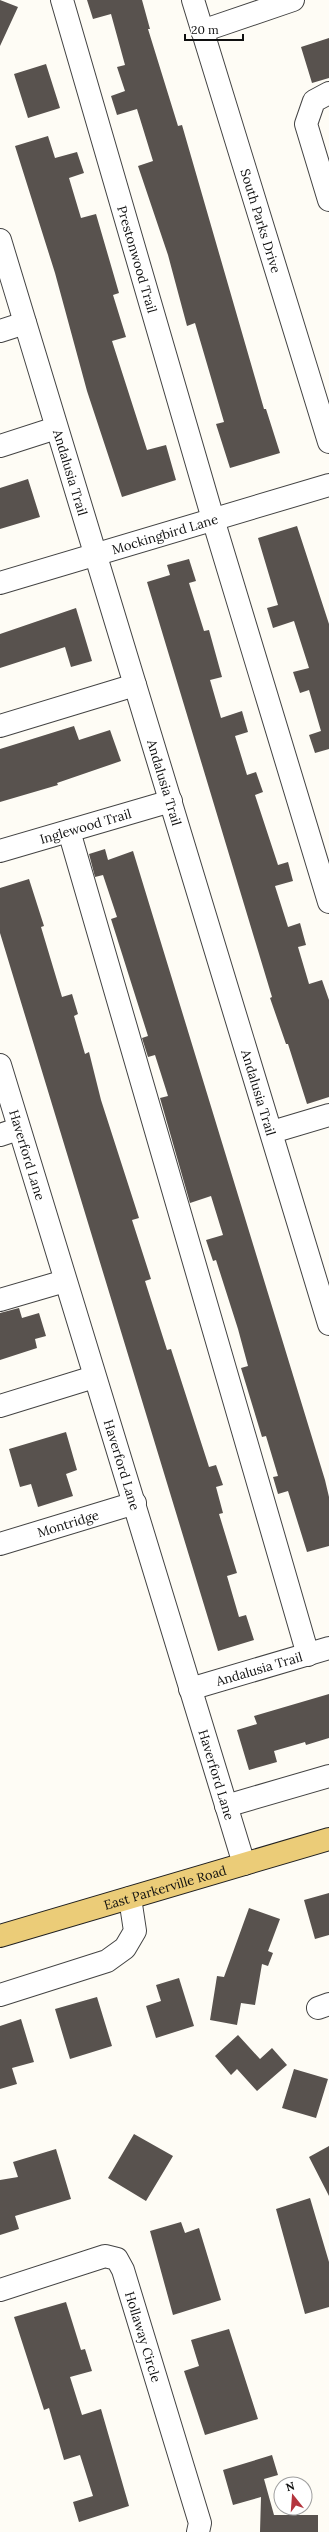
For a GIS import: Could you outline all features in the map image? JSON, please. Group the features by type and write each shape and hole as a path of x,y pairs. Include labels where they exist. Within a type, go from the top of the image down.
{"main road":[{"name":"East Parkerville Road","path":"0,1936 329,1839"}],"street":[{"name":"Prestonwood Trail","path":"62,0 213,519 329,902"},
{"name":"South Parks Drive","path":"193,0 329,442"},
{"path":"202,31 293,0"},
{"path":"329,93 314,101 306,124 329,200"},
{"name":"Andalusia Trail","path":"0,240 56,428 272,1132 329,1324"},
{"path":"0,331 25,323"},
{"path":"0,446 56,428"},
{"name":"Mockingbird Lane","path":"0,583 329,485"},
{"path":"0,726 135,685"},
{"name":"Inglewood Trail","path":"0,850 171,802"},
{"path":"69,831 308,1655"},
{"name":"Haverford Lane","path":"0,1065 9,1132 65,1281 94,1377 135,1503 190,1690 244,1864"},
{"path":"272,1132 329,1114"},
{"path":"0,1300 65,1281"},
{"path":"0,1406 94,1377"},
{"name":"Montridge","path":"0,1544 135,1503"},
{"name":"Andalusia Trail","path":"190,1690 329,1648"},
{"path":"226,1806 329,1776"},
{"path":"0,1994 107,1961 125,1948 135,1931 130,1898"},
{"name":"Hollaway Circle","path":"0,2290 105,2256 117,2259 123,2270 200,2523 198,2532"}],"building":[{"path":"0,0 18,7 0,46"},
{"path":"87,0 142,0 150,29 148,29 178,126 182,125 264,409 266,409 280,453 230,468 216,424 224,422 195,323 187,326 168,255 138,166 153,161 137,109 117,115 111,96 125,91 117,67 125,65 111,14 93,19"},
{"path":"329,38 329,78 312,83 301,47"},
{"path":"46,64 60,108 28,118 14,74"},
{"path":"48,136 55,158 77,152 84,173 69,178 81,218 96,214 119,293 113,295 126,337 112,341 147,450 166,445 176,480 122,497 87,391 55,273 15,146"},
{"path":"28,479 40,517 0,529 0,488"},
{"path":"297,526 329,624 329,749 315,753 309,735 321,731 309,690 300,693 293,672 309,668 294,621 273,628 267,608 278,605 258,538"},
{"path":"189,559 196,581 189,583 204,631 209,630 222,677 210,680 221,718 242,711 248,732 235,736 247,775 256,772 263,792 255,795 278,865 288,862 293,881 275,886 288,927 300,923 306,945 298,947 309,984 322,980 329,1000 329,1097 307,1104 288,1044 286,1044 270,998 272,997 147,582 170,575 167,565"},
{"path":"76,608 92,661 71,667 65,647 0,668 0,634"},
{"path":"74,726 79,740 110,730 121,761 57,783 58,785 0,802 0,749"},
{"path":"105,849 108,860 133,851 325,1480 329,1497 329,1546 307,1552 288,1491 278,1494 273,1477 278,1476 266,1436 262,1437 241,1368 248,1366 238,1329 216,1260 213,1261 206,1240 223,1235 211,1196 190,1203 160,1098 168,1096 155,1055 148,1057 142,1038 148,1036 111,919 117,917 103,875 95,877 89,854"},
{"path":"29,879 44,926 41,927 62,997 72,994 78,1014 74,1016 85,1054 89,1052 101,1100 139,1218 132,1220 151,1279 145,1281 167,1350 171,1349 209,1467 216,1465 223,1485 216,1487 223,1513 219,1514 237,1573 227,1576 239,1617 246,1615 254,1640 218,1651 0,933 0,888"},
{"path":"19,1308 22,1318 39,1313 46,1336 35,1339 37,1348 0,1360 0,1313"},
{"path":"66,1432 77,1470 66,1474 73,1496 38,1507 31,1484 20,1487 9,1449"},
{"path":"329,1694 329,1738 306,1745 305,1742 274,1751 277,1762 249,1770 237,1730 257,1724 254,1716"},
{"path":"329,1893 329,1935 315,1939 304,1900"},
{"path":"249,1908 280,1919 268,1951 273,1953 268,1966 262,1964 255,2005 241,2003 237,2025 210,2020 217,1976 224,1977"},
{"path":"179,1978 194,2026 156,2038 146,2006 161,2001 156,1985"},
{"path":"97,1997 112,2046 70,2059 55,2009"},
{"path":"21,2019 34,2062 12,2068 17,2084 0,2089 0,2026"},
{"path":"238,2035 260,2059 272,2048 287,2065 257,2091 237,2069 231,2075 215,2056"},
{"path":"294,2069 328,2079 316,2118 282,2108"},
{"path":"134,2134 173,2156 146,2201 108,2178"},
{"path":"329,2146 329,2196 309,2157"},
{"path":"56,2149 71,2199 15,2216 19,2229 0,2235 0,2180 18,2177 13,2162"},
{"path":"310,2198 329,2262 329,2307 305,2314 276,2209"},
{"path":"181,2222 185,2233 199,2228 221,2300 173,2315 150,2231"},
{"path":"66,2302 81,2350 85,2349 92,2371 70,2377 82,2415 101,2409 129,2506 79,2522 73,2502 93,2496 80,2455 64,2460 49,2408 44,2410 14,2317"},
{"path":"229,2329 258,2419 205,2435 184,2371 199,2366 191,2340"},
{"path":"272,2455 278,2475 264,2479 273,2516 318,2515 318,2532 260,2532 261,2497 233,2505 223,2470"}]}
